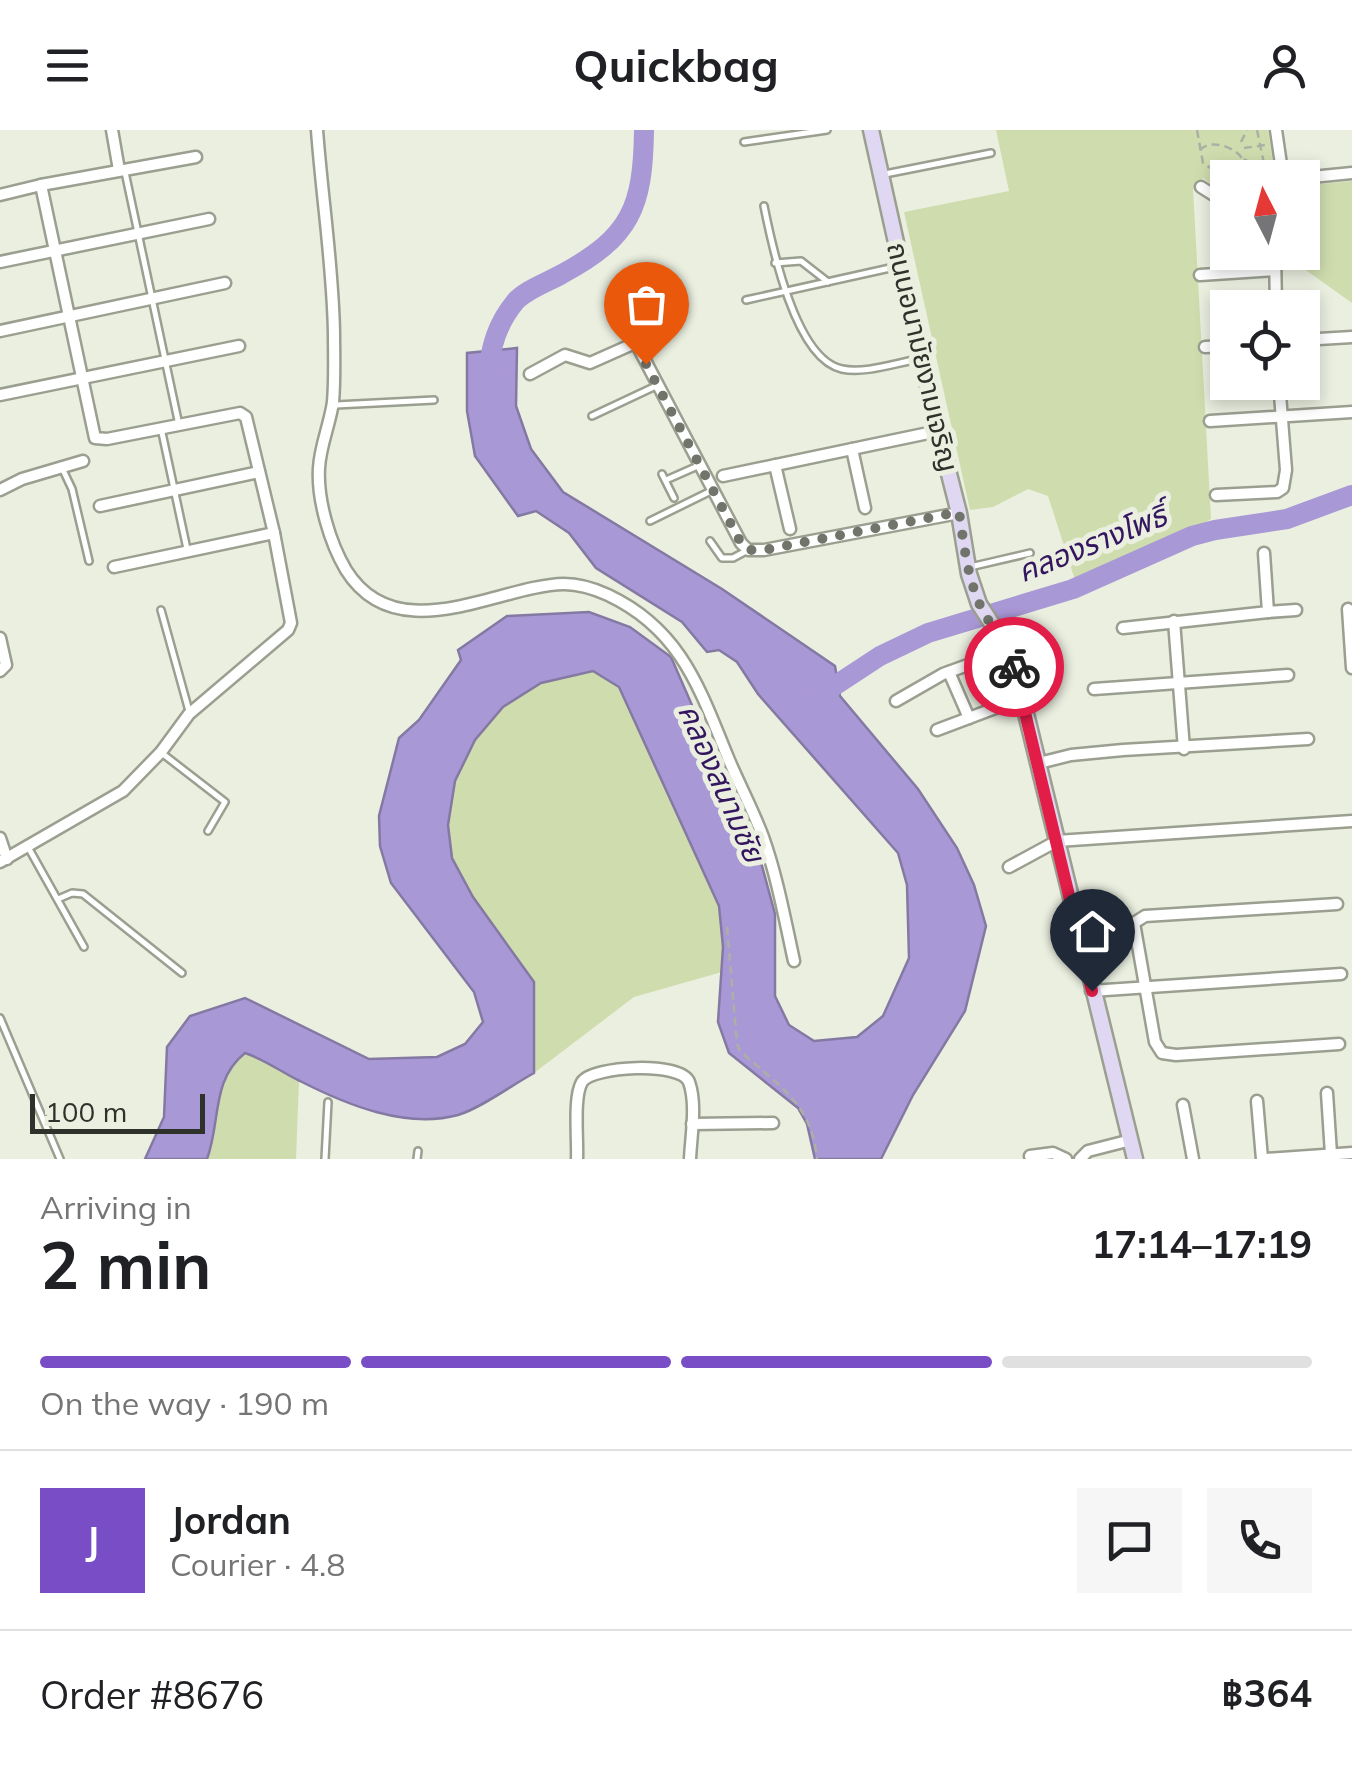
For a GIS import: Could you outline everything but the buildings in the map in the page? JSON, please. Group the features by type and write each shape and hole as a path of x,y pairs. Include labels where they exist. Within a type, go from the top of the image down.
{"street":[{"path":"112,130 122,170"},
{"path":"317,130 334,316 332,405 318,470 334,545 348,572 366,592 387,604 419,610 470,606 554,584 570,584 606,594 658,628 694,676 763,838 794,961"},
{"name":"ถนนอนามัยงามเจริญ","path":"872,130 959,512 968,568 980,604 1009,650 1135,1158"},
{"path":"1276,130 1280,160"},
{"path":"0,194 196,157"},
{"path":"1320,177 1352,174"},
{"path":"0,838 3,860 123,791 189,714 290,626 274,533 243,413 95,438 41,185"},
{"path":"1201,187 1210,193"},
{"path":"0,262 209,219"},
{"path":"1200,275 1275,270 1276,290"},
{"path":"0,331 225,283"},
{"path":"626,326 748,550 959,512"},
{"path":"1320,339 1352,337"},
{"path":"530,374 565,355 590,364 634,343"},
{"path":"0,395 238,346"},
{"path":"1206,347 1210,347"},
{"path":"1216,495 1277,492 1283,488 1286,470 1280,400"},
{"path":"1210,421 1352,412"},
{"path":"723,476 938,431"},
{"path":"852,449 865,508"},
{"path":"0,490 22,478 83,461"},
{"path":"775,465 790,529"},
{"path":"100,506 260,472"},
{"path":"114,567 274,533"},
{"path":"1264,553 1268,612"},
{"path":"1348,609 1352,668"},
{"path":"1123,628 1296,610"},
{"path":"1174,621 1184,749"},
{"path":"0,638 6,665 0,670"},
{"path":"896,701 949,672 1009,650"},
{"path":"949,672 969,718"},
{"path":"1094,689 1288,675"},
{"path":"937,730 1022,698"},
{"path":"1038,763 1123,750 1308,739"},
{"path":"1010,868 1058,841 1352,820"},
{"path":"1337,904 1140,916 1134,923 1155,1042 1168,1055 1339,1044"},
{"path":"1092,991 1340,974"},
{"path":"578,1159 578,1092 583,1079 593,1072 658,1068 682,1073 688,1080 690,1159"},
{"path":"1327,1093 1332,1154"},
{"path":"1257,1101 1264,1159 1352,1153"},
{"path":"1183,1105 1193,1159"},
{"path":"692,1124 774,1123"},
{"path":"1080,1159 1088,1150 1130,1140"},
{"path":"1030,1156 1053,1153 1066,1159"},
{"path":"1127,1159 1135,1158"}],"lane":[{"path":"744,142 827,130"},
{"path":"882,174 991,153"},
{"path":"122,170 180,425"},
{"path":"764,206 784,292 821,359 853,369 922,358"},
{"path":"775,263 801,261 828,282"},
{"path":"746,300 902,266"},
{"path":"592,416 658,386"},
{"path":"332,405 434,400"},
{"path":"161,428 187,552"},
{"path":"674,498 664,477 700,465"},
{"path":"61,468 72,489 89,561"},
{"path":"650,521 714,490"},
{"path":"710,540 722,558 733,558 748,550"},
{"path":"968,568 1030,553"},
{"path":"161,610 189,714"},
{"path":"160,752 225,802 208,831"},
{"path":"28,847 84,948"},
{"path":"58,899 72,893 82,894 182,973"},
{"path":"0,1018 60,1159"},
{"path":"326,1159 328,1102"},
{"path":"417,1159 418,1150"}],"path":[{"path":"1197,130 1202,163 1210,168"},
{"path":"1239,160 1247,130"},
{"path":"1257,130 1262,160"},
{"path":"1200,150 1206,137"},
{"path":"1240,144 1278,144"},
{"path":"727,927 740,1052 798,1102 815,1134 817,1159"}],"green space":[{"path":"996,130 1268,130 1272,160 1210,160 1210,183 1203,178 1193,188 1211,519 1184,536 1089,578 1075,580 1048,496 1028,489 993,507 970,510 904,212 1009,191"},
{"path":"1352,181 1352,303 1306,270 1320,270 1320,184"},
{"path":"593,671 619,687 719,906 722,972 634,997 534,1073 534,982 473,897 452,858 448,825 455,781 475,740 503,707 541,683"},
{"path":"245,1053 271,1062 299,1081 296,1159 207,1159 222,1088 234,1064"}],"water":[{"path":"517,348 516,406 531,449 563,492 722,589 835,666 840,696 918,789 957,848 974,885 986,926 965,1011 913,1095 881,1159 815,1159 807,1124 798,1108 729,1053 718,1022 723,947 719,906 619,687 593,671 541,683 503,707 475,740 455,781 448,825 452,858 473,897 534,982 534,1073 467,1112 418,1119 357,1106 245,1053 234,1064 222,1088 207,1159 145,1159 164,1117 167,1047 190,1016 245,998 369,1059 437,1057 465,1044 483,1022 474,992 391,883 380,846 379,816 399,738 419,720 461,660 458,650 507,616 589,612 630,627 671,657 762,866 775,914 775,996 789,1025 814,1041 857,1037 883,1016 909,958 907,885 898,853 758,694 737,662 719,650 707,652 682,622 596,568 569,533 536,511 518,516 475,456 467,411 467,353"}],"waterway":[{"name":"คลองสนามชัย","path":"488,373 496,336 515,302 604,247 628,217 640,180 644,130"},
{"name":"คลองรางโพธิ์","path":"816,698 880,656 928,633 1073,589 1192,536 1287,519 1352,495"}],"way so far":[{"path":"646,364 748,550 959,512 974,590 1005,642 1014,667"}],"route":[{"path":"1014,667 1092,991"}]}
